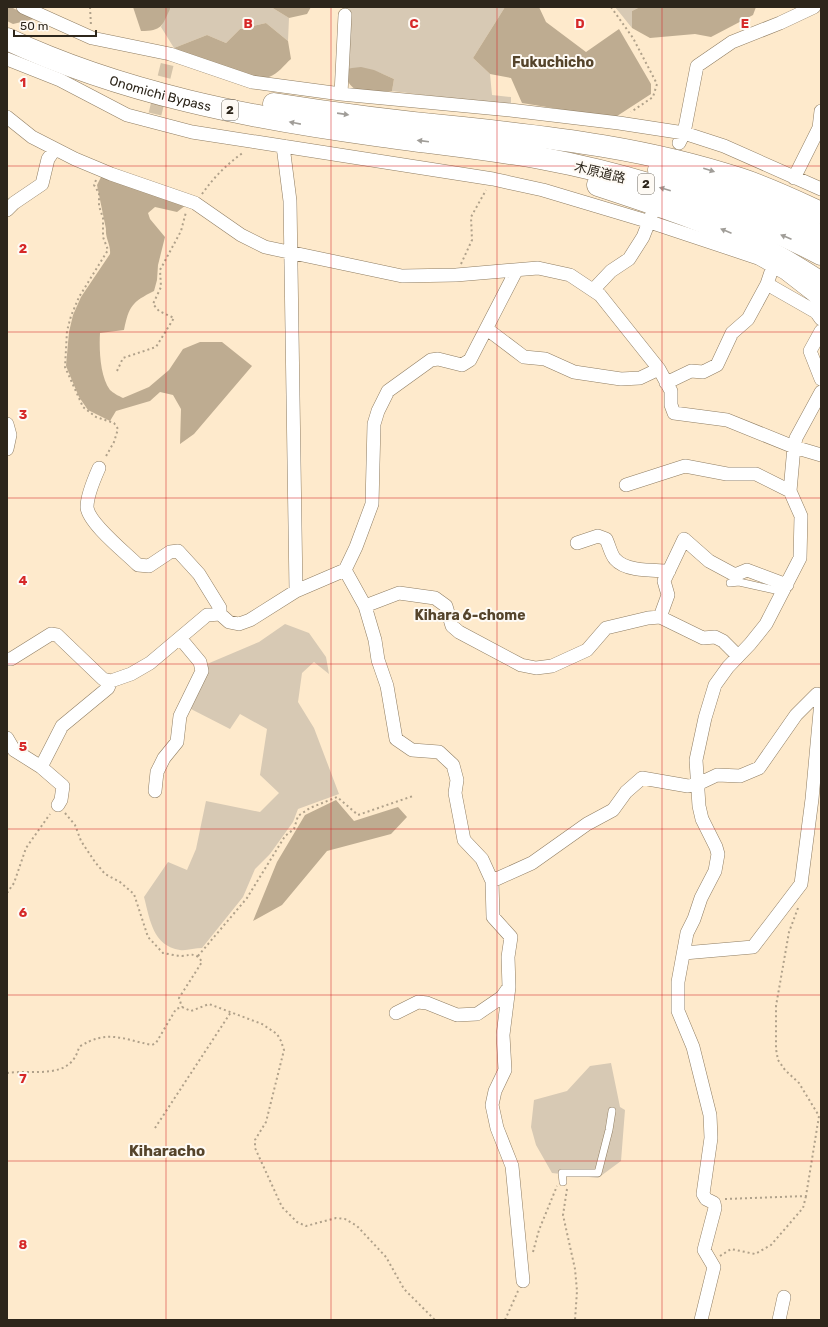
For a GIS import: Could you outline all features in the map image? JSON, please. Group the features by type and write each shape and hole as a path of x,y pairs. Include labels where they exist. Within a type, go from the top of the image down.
{"highway":[{"name":"Onomichi Bypass","path":"7,31 66,55 179,87 463,137"},
{"name":"Onomichi Bypass","path":"7,39 82,70 178,98 257,116 325,128 463,137"},
{"name":"2","path":"463,137 535,135 646,153 741,179 821,213"},
{"name":"木原道路","path":"463,137 542,141 611,156 679,176 744,200 821,236"},
{"name":"木原道路","path":"463,137 540,158 607,172 672,192 733,214 821,254"},
{"path":"463,137 531,164 688,216 770,252 821,283"}],"street":[{"path":"23,7 92,38 252,82 341,94 619,122 682,138 724,146 821,189"},
{"path":"682,138 697,66 732,42 780,23 814,7"},
{"path":"341,94 345,15"},
{"path":"7,59 60,80 127,115 153,118 192,132 344,157 425,167 493,179 651,217 758,258 773,266 821,301"},
{"path":"794,178 819,128 821,111"},
{"path":"7,116 32,137 55,149 102,170 195,202 241,236 265,248 402,276 456,275 538,268 570,275 594,289 600,295 659,368 671,391 671,406 674,413 727,420 794,447 821,455"},
{"path":"283,146 290,201 296,591"},
{"path":"7,210 14,203 42,184 48,159 55,149"},
{"path":"594,289 611,271 629,259 651,217"},
{"path":"666,383 691,371 702,372 717,365 732,333 748,319 767,284 773,266"},
{"path":"7,659 11,659 51,634 57,635 103,679 111,681 131,674 150,663 207,615 220,614 229,622 239,624 250,620 296,591 344,570 356,547 372,504 374,424 378,411 388,391 431,360 438,359 462,365 470,360 516,271"},
{"path":"767,284 816,312 821,319"},
{"path":"487,329 524,357 545,359 574,372 621,379 640,378 659,368"},
{"path":"821,331 810,351 821,379"},
{"path":"701,1320 714,1267 704,1250 715,1208 714,1203 706,1199 703,1194 711,1138 710,1115 693,1047 678,1011 678,982 687,933 694,919 701,898 714,872 718,854 702,819 699,806 696,760 705,718 715,685 766,624 800,558 800,516 790,491 794,447 796,438 821,392"},
{"path":"7,424 10,435 7,449"},
{"path":"626,485 685,466 727,474 756,474 790,491"},
{"path":"99,468 94,480 87,507 92,520 138,565 149,566 170,552 178,551 199,574 220,608 220,614"},
{"path":"577,543 598,536 606,539 614,559 621,564 632,568 669,571"},
{"path":"660,616 668,595 664,581 684,539 709,561 735,574 747,570 785,589"},
{"path":"344,570 365,606 376,640 378,660 387,686 396,739 412,750 439,752 453,764 457,780 455,793 464,840 482,858 492,881 493,917 511,937 508,957 510,987 503,1035 506,1070 495,1091 492,1105 497,1128 512,1166 523,1281"},
{"path":"365,606 400,593 435,598 446,606 452,626 459,632 521,665 536,668 552,666 587,650 606,628 660,616 703,638 715,636 723,641 738,656"},
{"path":"155,791 157,772 164,758 176,742 180,716 202,671 200,662 180,638"},
{"path":"42,767 62,726 108,688 111,681"},
{"path":"492,881 532,864 587,824 613,810 626,792 642,778 688,786 698,784 717,775 740,776 759,768 796,715 817,694 821,701 816,799 801,884 753,947 684,953"},
{"path":"7,738 14,750 42,767 63,786 61,800 58,805"},
{"path":"396,1013 418,1002 427,1003 457,1015 477,1014 502,997 510,987"},
{"path":"779,1320 784,1297"}],"lane":[{"path":"30,58 82,70"},
{"path":"730,583 739,582 785,589"},
{"path":"563,1182 562,1173 598,1173 609,1130 612,1111"}],"path":[{"path":"90,7 92,38"},
{"path":"611,7 633,38 657,84 653,97 620,119 619,122"},
{"path":"117,371 123,358 156,347 174,318 159,311 153,304 161,287 160,270 181,231 186,213 212,180 228,163 252,146 253,141"},
{"path":"99,468 114,442 118,429 114,423 96,417 83,408 65,367 67,331 71,316 79,297 108,250 103,237 103,218 99,206 99,193 94,185 102,170"},
{"path":"456,275 472,240 471,216 493,179"},
{"path":"198,956 247,898 285,836 294,829 298,816 310,808 337,797 358,815 412,796"},
{"path":"7,893 14,883 26,848 58,805 76,825 81,841 105,874 120,882 134,894 148,936 163,953 182,956 193,954 198,956 202,962 179,998 182,1007"},
{"path":"711,1262 731,1249 755,1254 771,1246 803,1208 806,1196 820,1116 799,1083 785,1070 778,1060 776,1049 776,1006 789,932 798,910 804,888 801,884"},
{"path":"7,1074 39,1073 68,1067 77,1057 79,1047 88,1041 106,1035 152,1045 156,1043 176,1009 182,1007 191,1010 210,1004 262,1024 276,1034 281,1041 284,1050 266,1122 255,1140 255,1148 282,1207 297,1222 306,1226 336,1218 345,1219 357,1226 386,1257 404,1289 435,1320"},
{"path":"155,1128 231,1012"},
{"path":"531,1258 539,1230 558,1183 563,1182 567,1188 563,1215 575,1269 577,1291 575,1320"},
{"path":"714,1203 720,1200 806,1196"},
{"path":"505,1320 523,1281"}],"shaded area":[{"path":"7,7 11,7 34,19 13,24 7,21"},
{"path":"133,7 170,7 170,9 165,20 157,29 141,31"},
{"path":"170,7 271,7 289,18 288,41 266,23 240,29 226,43 207,35 174,48 161,27"},
{"path":"271,7 311,7 307,14 289,18"},
{"path":"345,7 505,7 473,58 490,74 492,95 511,97 511,106 392,91 394,79 381,73 364,68 343,69 347,25"},
{"path":"505,7 539,7 546,22 586,52 619,29 651,84 651,94 614,118 522,103 511,78 490,74 473,58"},
{"path":"615,7 640,7 632,11 632,28"},
{"path":"640,7 756,7 753,15 711,37 695,34 650,38 632,28 632,11"},
{"path":"266,23 288,41 291,59 278,72 269,77 250,76 208,62 174,48 207,35 226,43 240,29"},
{"path":"361,67 374,70 394,79 392,91 367,92 355,89 350,85 343,69"},
{"path":"102,175 186,205 177,212 155,207 148,213 150,219 165,237 158,265 157,280 154,291 141,298 130,310 124,330 100,333 102,370 110,390 123,398 149,387 169,370 183,349 200,342 222,342 252,366 194,434 180,444 181,409 173,395 160,392 150,401 116,411 110,421 88,410 79,397 66,366 69,332 73,315 81,297 110,254 97,185"},
{"path":"285,624 309,633 326,657 329,674 314,662 302,673 298,702 314,728 339,794 298,809 293,822 270,854 255,869 243,897 202,948 180,950 171,948 158,938 154,931 144,897 168,862 187,870 196,849 206,801 260,812 279,793 260,775 267,729 240,714 230,729 189,708 207,664 259,642"},
{"path":"336,800 354,821 398,807 407,817 391,834 327,851 282,905 253,921 277,862 305,815"},
{"path":"611,1063 620,1107 625,1110 621,1161 598,1178 552,1173 536,1145 531,1127 534,1100 567,1091 590,1066"}],"tunnel":[{"path":"155,114 168,61"}],"district":[{"name":"Fukuchicho","path":"553,62"},
{"name":"Kihara 6-chome","path":"470,615"},
{"name":"Kiharacho","path":"167,1151"}]}
